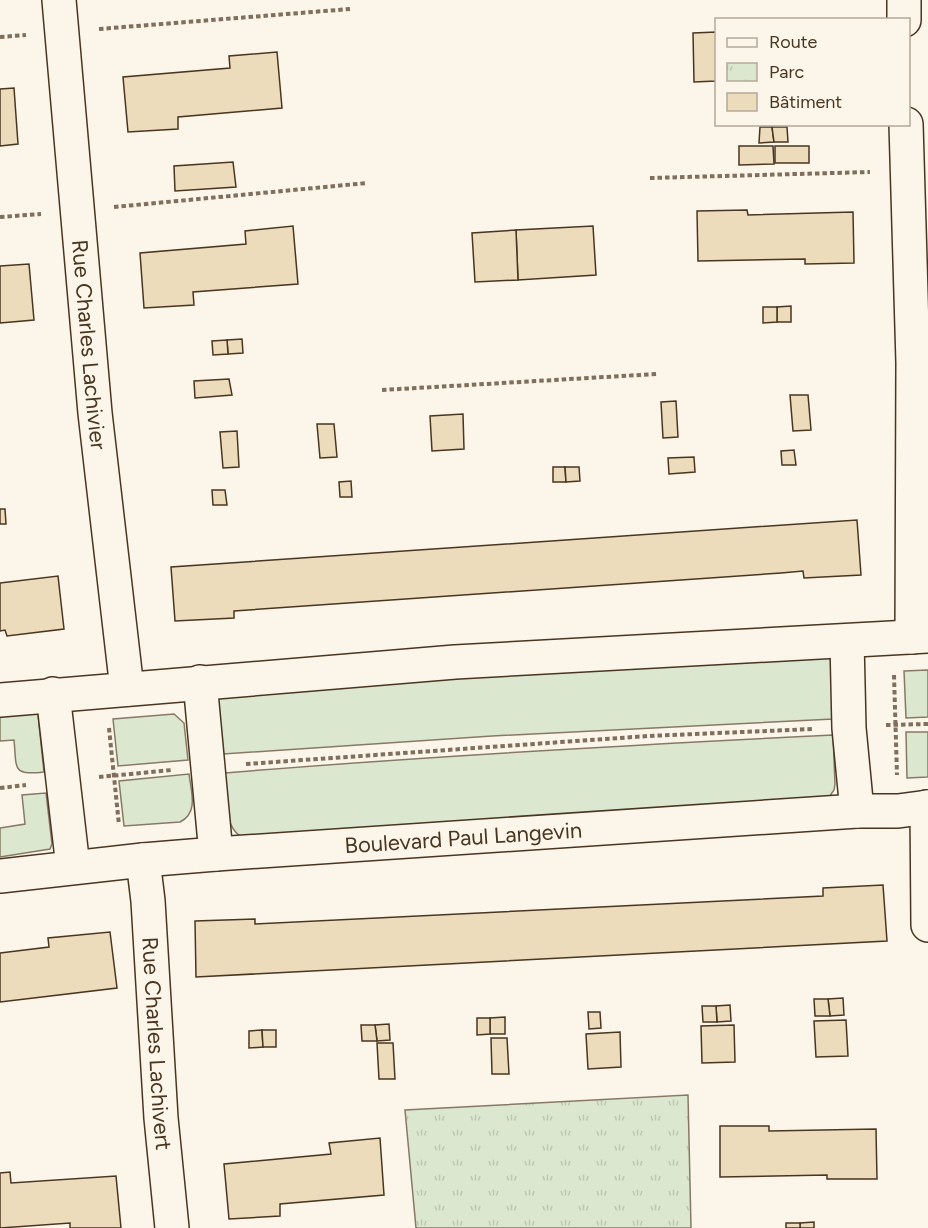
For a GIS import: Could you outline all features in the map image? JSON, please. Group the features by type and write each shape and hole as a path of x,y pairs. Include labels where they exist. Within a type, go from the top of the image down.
{"street":[{"name":"Rue Charles Lachivier","path":"59,0 95,413 116,690"},
{"path":"904,0 904,18"},
{"path":"0,700 455,662 911,637 913,363 906,126"},
{"path":"847,641 849,728 857,811"},
{"path":"200,682 216,854"},
{"path":"53,694 73,867"},
{"path":"918,808 928,925"},
{"name":"Boulevard Paul Langevin","path":"0,876 216,854 918,808"},
{"name":"Rue Charles Lachivert","path":"132,861 148,901 161,1118 172,1228"}],"path":[{"path":"62,32 350,9"},
{"path":"650,178 907,170"},
{"path":"78,211 367,183"},
{"path":"382,390 657,374"},
{"path":"911,637 894,725 918,808"},
{"path":"116,690 114,775 132,861"},
{"path":"0,788 208,767 648,736 928,724"}],"green space":[{"path":"828,654 832,664 833,719 492,736 223,754 218,698 222,691"},
{"path":"928,670 928,717 906,718 904,671"},
{"path":"37,705 44,772 26,773 18,768 16,763 14,740 0,741 0,709"},
{"path":"174,714 184,723 188,760 118,766 113,719"},
{"path":"906,732 928,732 928,777 907,778"},
{"path":"833,735 835,784 827,800 245,838 232,828 227,810 225,773 529,751"},
{"path":"189,774 192,807 186,818 180,822 124,826 119,781"},
{"path":"46,793 52,844 50,849 0,857 0,828 25,824 22,795"},
{"path":"688,1095 691,1228 416,1228 405,1110"}],"building":[{"path":"715,32 715,81 694,82 693,33"},
{"path":"277,52 282,108 178,117 178,129 128,132 123,77 230,68 229,56"},
{"path":"14,88 18,144 0,146 0,89"},
{"path":"760,127 772,127 774,142 759,143"},
{"path":"772,127 787,127 788,142 774,142"},
{"path":"739,146 773,146 774,164 739,165"},
{"path":"775,146 809,146 809,163 775,163"},
{"path":"233,162 236,187 175,191 174,166"},
{"path":"747,210 748,215 853,212 854,263 805,264 805,259 698,261 697,211"},
{"path":"293,226 298,284 193,292 194,305 144,308 140,253 246,244 245,231"},
{"path":"593,226 596,275 518,280 516,230"},
{"path":"516,230 518,280 475,282 472,233"},
{"path":"29,264 34,320 0,323 0,266"},
{"path":"791,306 791,322 777,322 777,307"},
{"path":"763,307 777,307 777,322 763,323"},
{"path":"242,339 243,353 228,354 227,340"},
{"path":"227,340 228,354 213,355 212,341"},
{"path":"229,379 232,395 195,398 194,381"},
{"path":"790,395 808,395 811,430 793,431"},
{"path":"676,401 678,437 663,438 661,402"},
{"path":"463,414 464,449 432,451 430,416"},
{"path":"317,424 334,424 337,457 320,458"},
{"path":"237,431 239,467 223,468 220,432"},
{"path":"794,450 796,465 782,465 781,451"},
{"path":"694,457 695,472 669,474 668,458"},
{"path":"553,467 565,467 566,482 553,482"},
{"path":"565,467 579,467 580,481 566,482"},
{"path":"351,481 352,497 340,497 339,482"},
{"path":"212,490 225,490 227,505 213,505"},
{"path":"0,509 5,509 6,524 0,524"},
{"path":"857,520 861,575 804,578 803,571 234,611 234,618 175,621 171,567"},
{"path":"58,576 64,629 7,636 5,630 0,631 0,583"},
{"path":"883,885 887,941 196,977 195,921 255,919 255,924 823,896 823,888"},
{"path":"110,932 117,988 0,1002 0,953 49,947 48,938"},
{"path":"843,998 844,1015 830,1016 828,999"},
{"path":"814,999 828,999 830,1016 815,1016"},
{"path":"730,1005 731,1021 717,1022 716,1006"},
{"path":"702,1006 716,1006 717,1022 703,1022"},
{"path":"588,1012 600,1012 601,1028 589,1029"},
{"path":"505,1017 505,1034 490,1034 490,1018"},
{"path":"477,1018 490,1018 490,1034 477,1035"},
{"path":"846,1020 848,1056 816,1057 814,1021"},
{"path":"389,1024 390,1040 377,1041 375,1025"},
{"path":"361,1025 375,1025 377,1041 362,1041"},
{"path":"734,1025 735,1062 702,1063 701,1026"},
{"path":"262,1030 263,1047 249,1048 249,1031"},
{"path":"262,1030 276,1030 276,1047 263,1047"},
{"path":"620,1032 621,1067 588,1069 586,1034"},
{"path":"491,1038 507,1038 509,1074 492,1074"},
{"path":"377,1043 393,1043 395,1079 379,1079"},
{"path":"720,1126 769,1126 769,1131 876,1129 877,1179 827,1179 827,1175 720,1177"},
{"path":"380,1138 384,1195 280,1204 280,1216 229,1219 224,1164 331,1154 329,1143"},
{"path":"10,1172 11,1183 116,1176 121,1228 70,1228 70,1223 0,1228 0,1173"},
{"path":"814,1222 814,1228 800,1228 800,1223"},
{"path":"786,1223 800,1223 800,1228 786,1228"}]}
